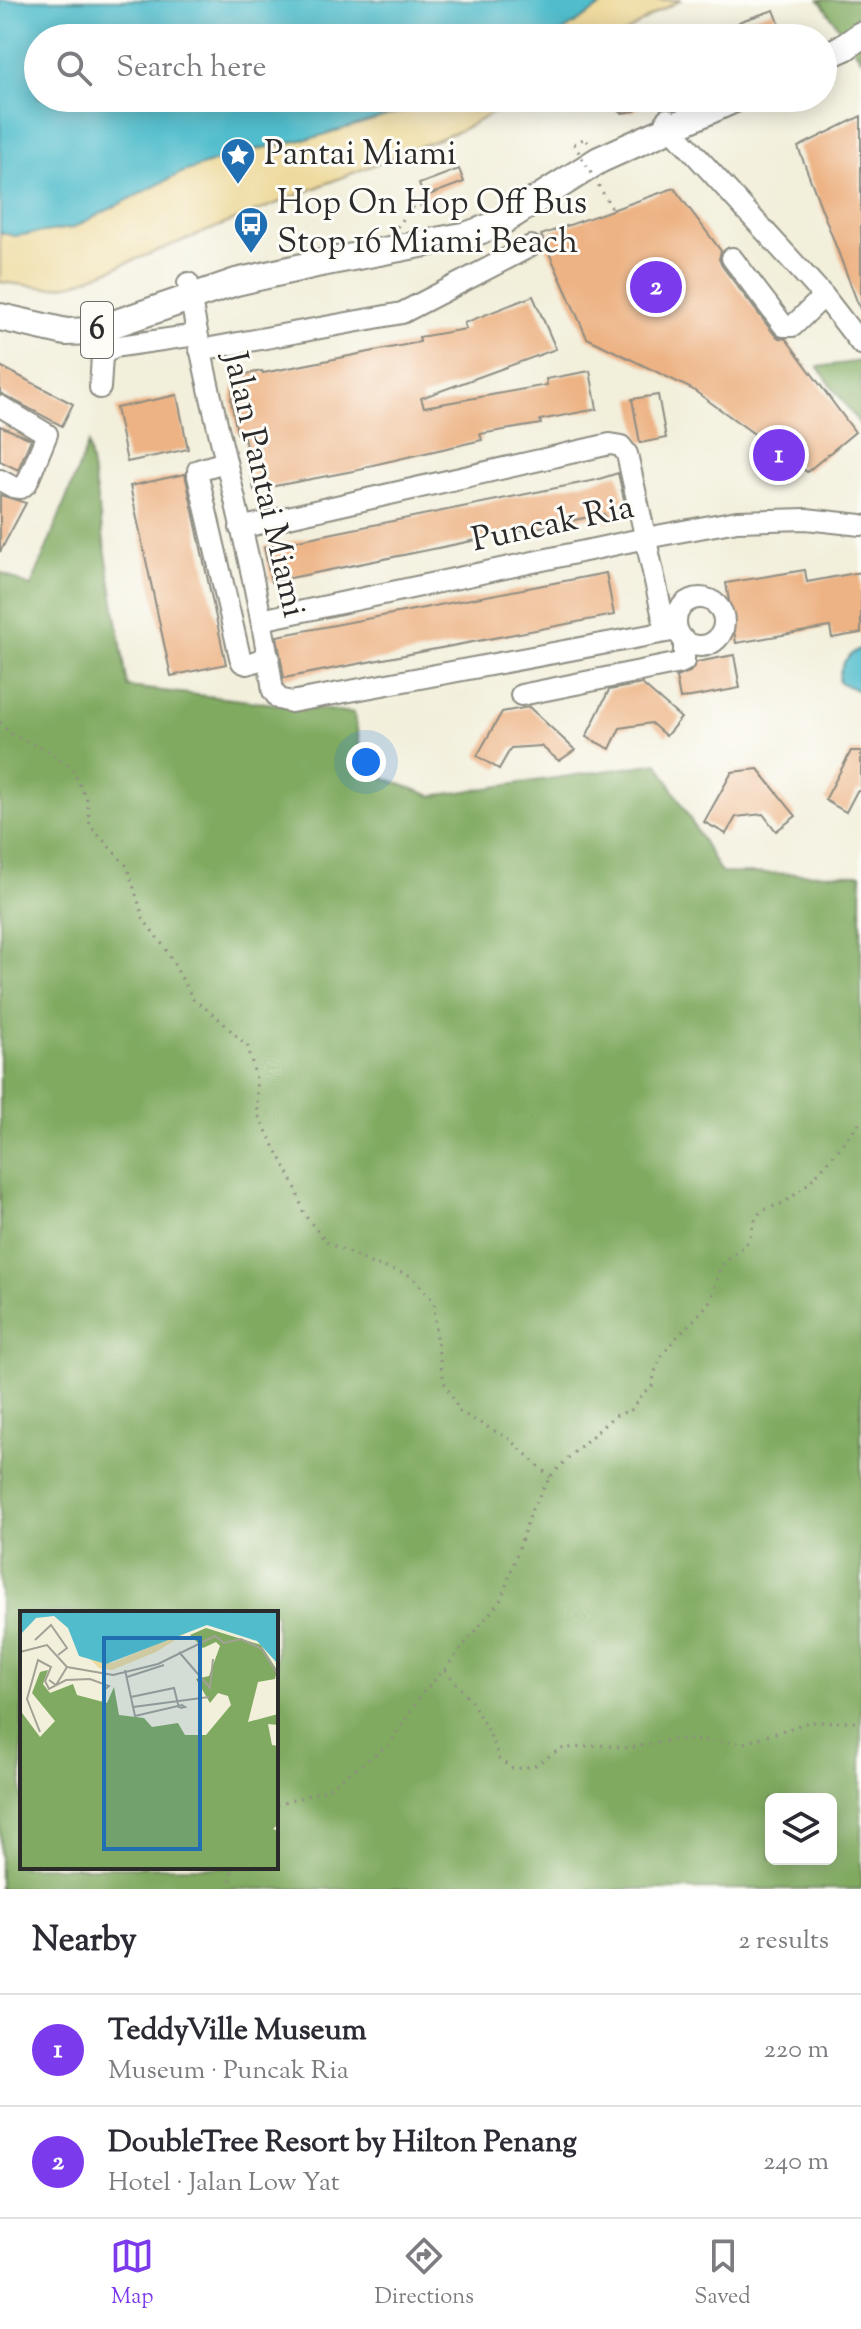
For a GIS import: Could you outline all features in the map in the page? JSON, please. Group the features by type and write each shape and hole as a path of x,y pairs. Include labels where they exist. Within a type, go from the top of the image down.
{"main road":[{"path":"837,51 861,35"},
{"path":"837,60 861,46"},
{"name":"6","path":"669,124 690,112"},
{"name":"6","path":"0,308 79,319 189,291 468,235 502,216 594,152 700,112"},
{"name":"6","path":"0,317 81,333 105,328 189,291 232,268 313,251 468,227 502,216"}],"street":[{"path":"669,124 824,296 861,344"},
{"path":"100,388 102,356 113,347 198,342 402,313 526,249 502,216"},
{"path":"732,258 784,326 793,326 824,296"},
{"name":"Jalan Pantai Miami","path":"189,291 269,657 273,691 279,699 291,702 676,634"},
{"path":"0,406 47,434 27,483 21,488 0,480"},
{"path":"240,528 610,444 621,446 627,454 646,538 684,661 521,695"},
{"path":"225,462 202,467 198,470 198,476 240,657 247,664 269,657"},
{"name":"Puncak Ria","path":"261,620 737,521 806,519 861,525"}],"path":[{"path":"585,138 574,144 613,210"},
{"path":"384,242 412,208 438,201"},
{"path":"0,722 9,733 47,750 72,768 87,800 90,826 127,866 144,920 165,948 193,999 248,1047 256,1079 258,1115 295,1186 304,1214 326,1242 370,1263 412,1276 434,1302 444,1382 460,1412 511,1440 550,1477"},
{"path":"278,1804 326,1790 390,1744 423,1692 502,1598 532,1509 550,1477 614,1416 631,1410 653,1385 653,1373 676,1336 709,1303 720,1270 749,1241 756,1218 763,1211 786,1201 822,1171 861,1121"},
{"path":"445,1669 472,1702 499,1759 513,1769 534,1766 560,1749 600,1745 629,1748 675,1739 744,1743 809,1722 861,1722"},
{"path":"229,1889 233,1869"}],"green space":[{"path":"819,0 861,0 861,58 837,24"},
{"path":"861,361 861,426 818,367"},
{"path":"88,444 128,687 354,713 365,771 432,796 658,763 721,873 861,874 861,1889 0,1889 0,572 31,587"}],"sand":[{"path":"610,0 681,0 639,24 574,24"},
{"name":"Pantai Miami","path":"399,112 495,112 461,130 74,284 50,288 0,282 0,232 14,236 72,228 181,173 239,153 316,137"}],"water":[{"path":"0,0 610,0 574,24 24,24 24,112 399,112 316,137 239,153 181,173 72,228 14,236 0,232"},
{"path":"861,648 861,692 839,682 844,662"}],"building":[{"path":"774,10 780,24 737,24"},
{"path":"861,116 861,308 860,309 798,147"},
{"path":"459,169 464,182 424,197 419,184"},
{"path":"674,188 721,251 719,259 722,266 774,334 786,339 855,432 807,472 692,389 587,338 541,235"},
{"path":"533,296 556,349 421,398 424,407 547,385 546,379 590,371 597,409 540,420 541,424 480,434 482,440 364,469 254,490 243,432 237,433 231,400 233,387 247,374 420,342 419,337 466,329 464,323"},
{"path":"0,366 73,404 62,426 0,393"},
{"path":"177,395 188,449 127,462 116,408"},
{"path":"658,395 666,438 640,443 632,399"},
{"path":"0,426 31,439 18,470 0,461"},
{"path":"618,473 628,517 606,522 604,514 271,582 264,547"},
{"path":"185,474 226,664 171,676 130,486"},
{"path":"0,495 26,503 0,552"},
{"path":"805,570 807,582 861,572 861,633 832,638 830,627 736,643 726,583"},
{"path":"606,573 614,615 284,678 277,636"},
{"path":"734,655 740,688 680,699 676,677 690,672 697,662"},
{"path":"642,684 681,718 666,736 651,723 620,728 610,749 586,737 609,690"},
{"path":"529,707 575,750 559,761 541,746 511,748 499,769 477,756 502,712"},
{"path":"851,751 861,751 861,791 857,791 846,812 825,800"},
{"path":"758,769 796,816 776,831 763,814 736,817 726,834 704,822 732,772"}],"place":[{"name":"Pantai Miami","path":"238,186"},
{"name":"Hop On Hop Off Bus Stop 16 Miami Beach","path":"251,255"},
{"name":"DoubleTree Resort by Hilton Penang","path":"656,287"},
{"name":"TeddyVille Museum","path":"779,455"}]}
